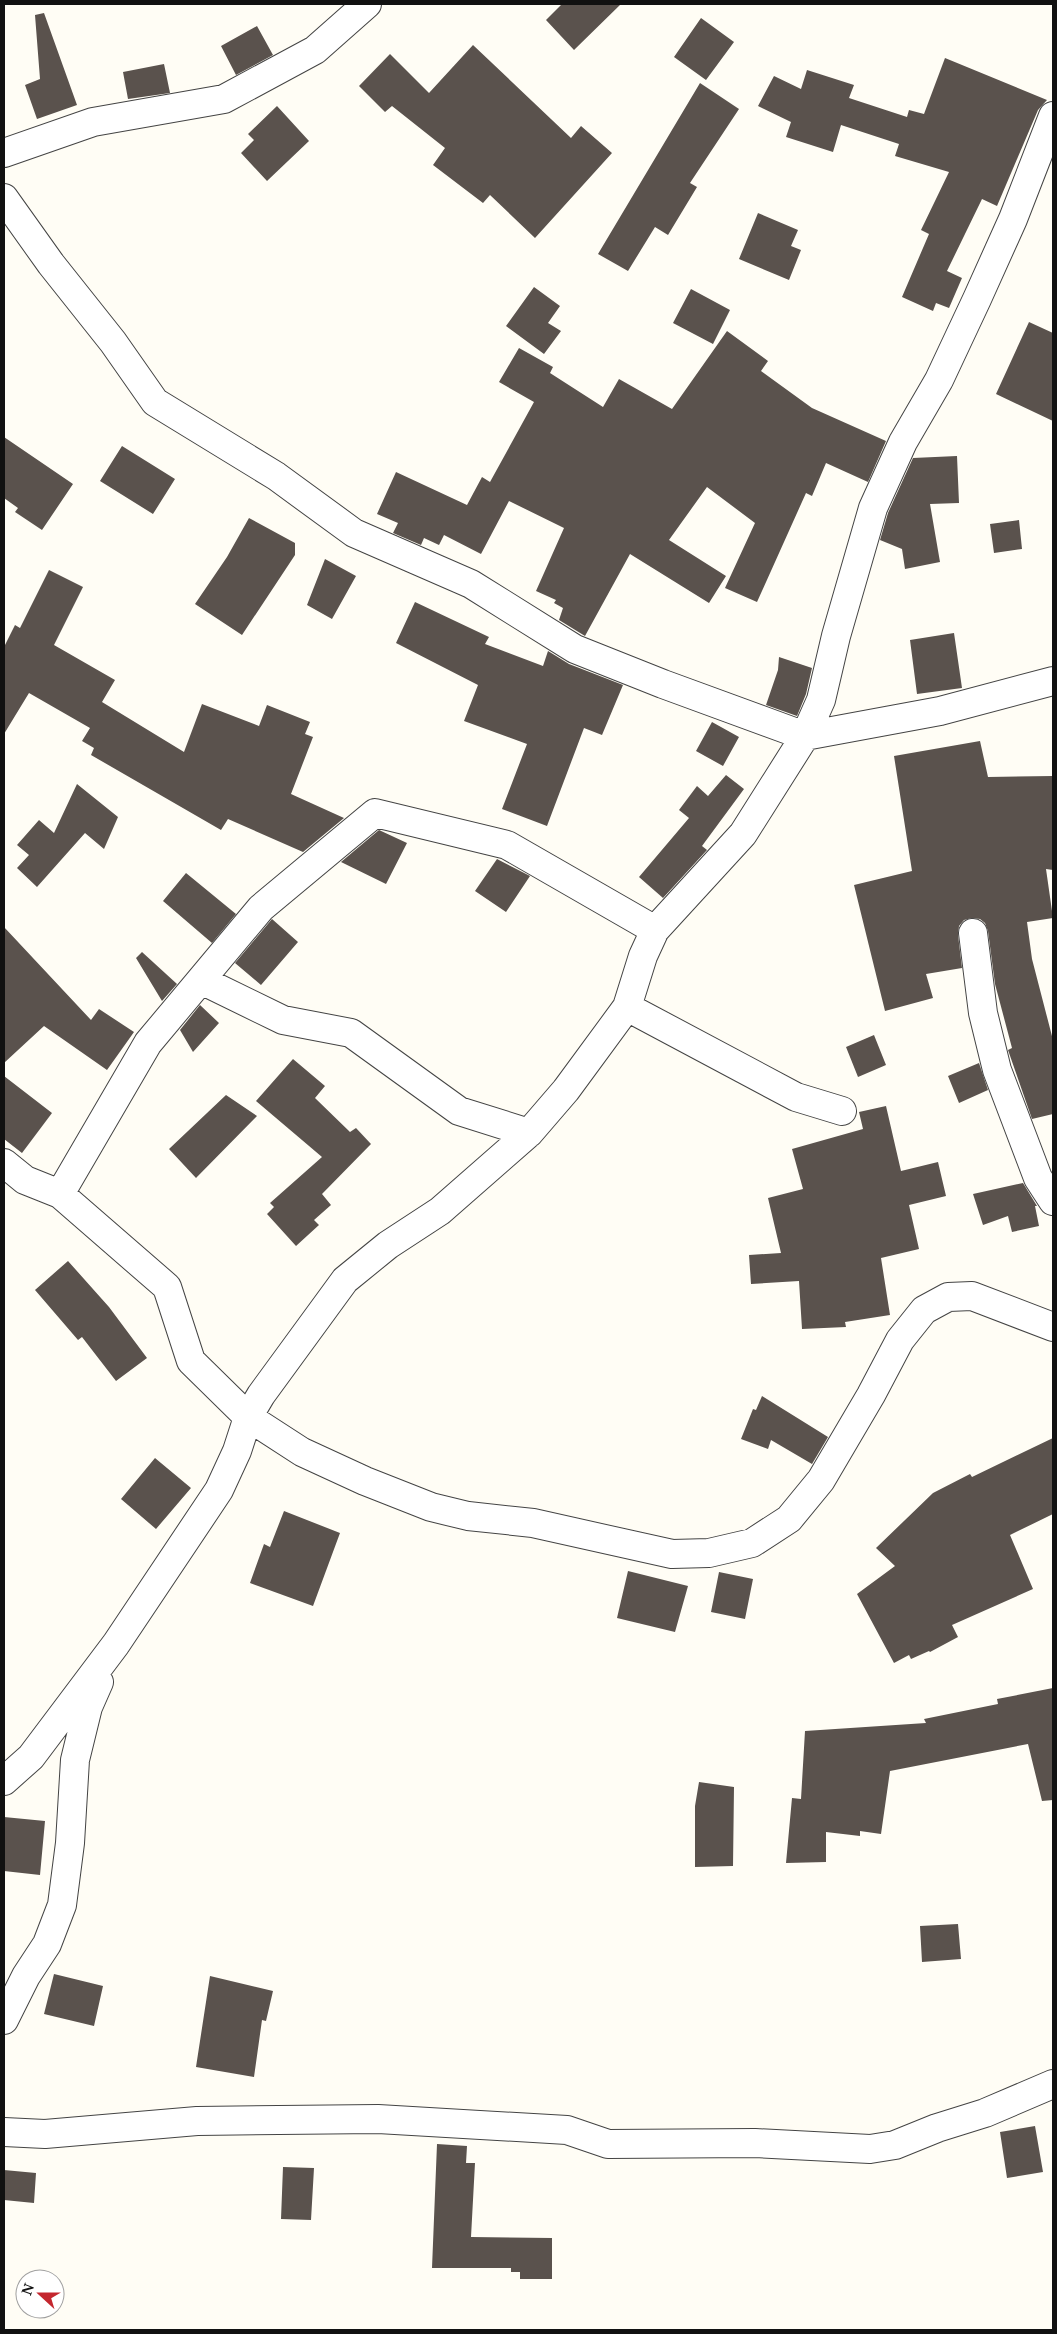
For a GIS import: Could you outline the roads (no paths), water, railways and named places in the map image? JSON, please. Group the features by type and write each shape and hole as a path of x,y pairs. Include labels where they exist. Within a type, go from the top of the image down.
{"street":[{"path":"4,154 93,122 224,99 315,50 367,4"},
{"path":"4,1782 31,1757 116,1644 219,1490 237,1451 248,1417 261,1394 345,1280 388,1246 440,1211 529,1133 566,1090 627,1007 643,956 655,930 744,834 805,736 821,700 836,636 873,508 903,442 939,380 977,300 1013,219 1053,116"},
{"path":"4,198 51,264 113,342 155,402 276,476 354,534 471,584 575,649 663,684 805,736 940,711 1053,680"},
{"path":"60,1194 148,1044 261,908 375,813 507,845 655,930"},
{"path":"972,933 983,1013 997,1070 1038,1178 1053,1201"},
{"path":"201,980 282,1020 351,1032 459,1111 529,1133"},
{"path":"627,1007 796,1097 842,1111"},
{"path":"4,1163 25,1180 60,1194 167,1287 191,1361 248,1417 302,1452 365,1481 430,1507 468,1516 534,1523 672,1554 709,1553 752,1543 789,1518 821,1480 871,1395 900,1340 924,1310 948,1297 972,1296 1053,1327"},
{"path":"4,2020 26,1976 47,1944 62,1905 70,1844 75,1760 88,1707 116,1644"},
{"path":"4,2132 45,2134 197,2121 378,2119 567,2130 608,2144 755,2144 870,2149 895,2145 937,2128 985,2112 1053,2084"}]}
